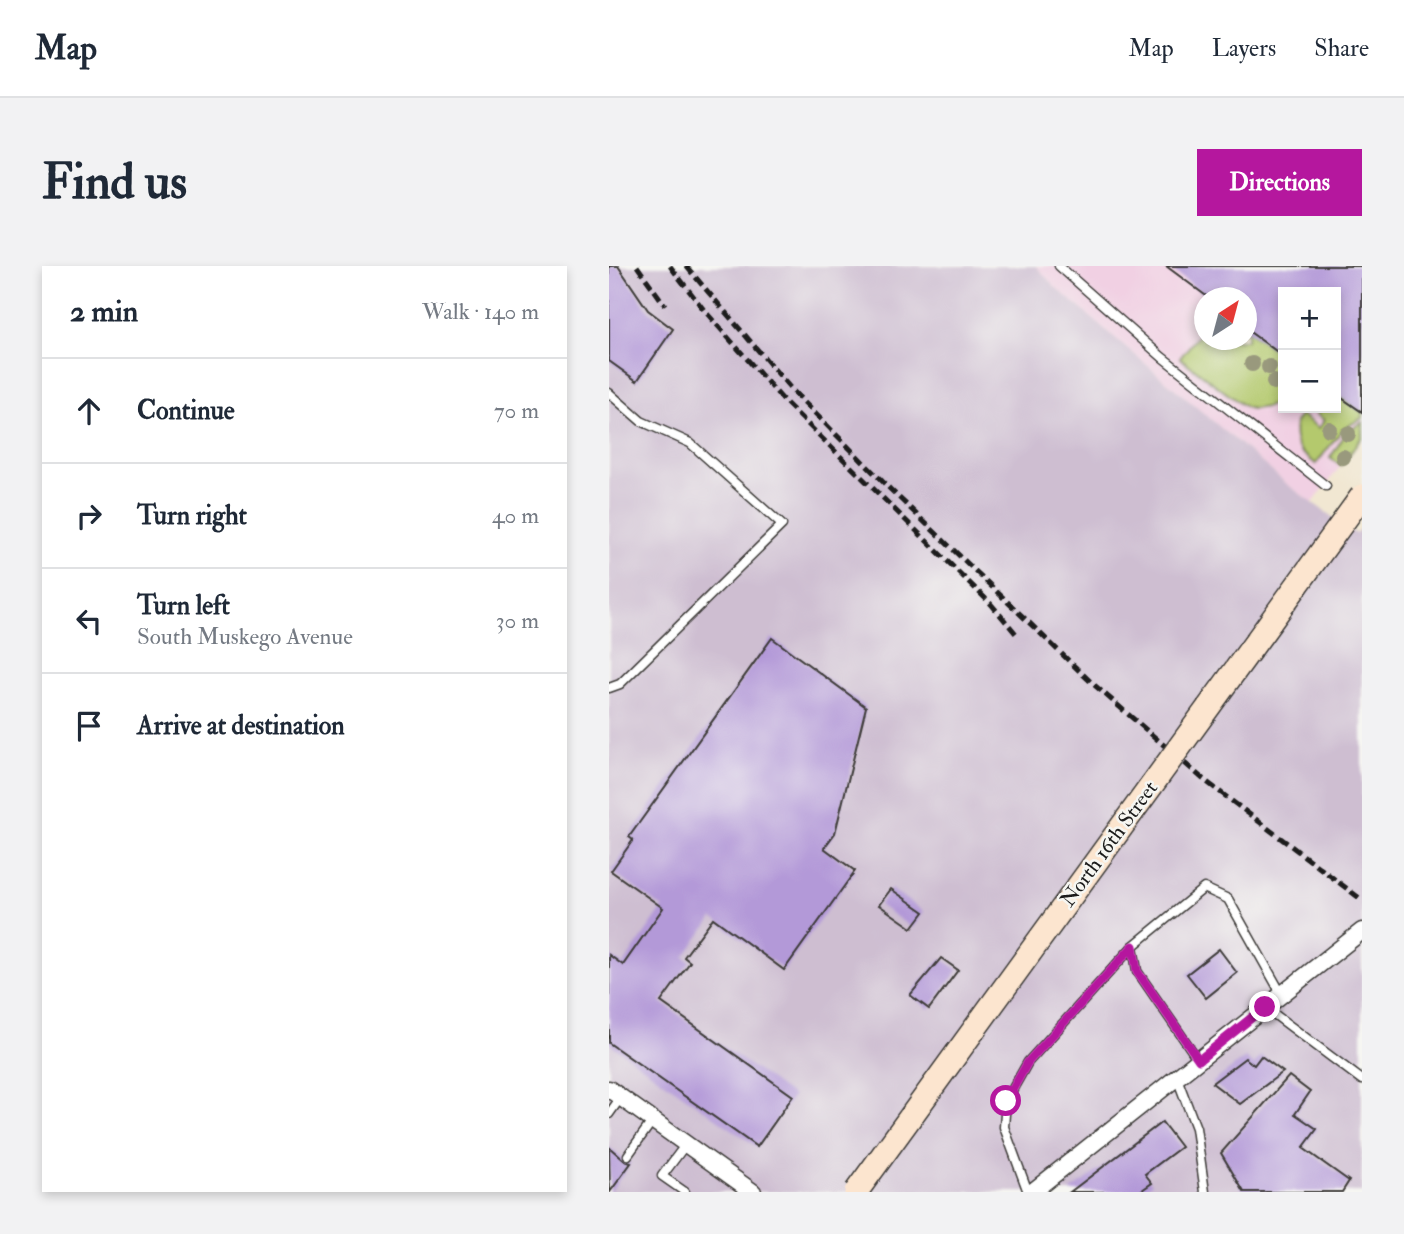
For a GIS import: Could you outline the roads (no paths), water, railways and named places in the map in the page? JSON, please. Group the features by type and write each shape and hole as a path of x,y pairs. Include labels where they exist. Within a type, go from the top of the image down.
{"main road":[{"name":"North 16th Street","path":"856,1192 1362,496"}],"street":[{"path":"1030,1192 1362,931"},
{"path":"615,1093 747,1190"}],"lane":[{"path":"1059,266 1162,357 1326,486"},
{"path":"609,393 641,421 690,443 782,525 620,684 609,688"},
{"path":"1030,1192 1004,1127 1006,1101 1028,1062 1133,946 1204,888 1228,899 1282,995"},
{"path":"1133,946 1137,971 1199,1060"},
{"path":"1265,1007 1362,1080"},
{"path":"1177,1078 1196,1128 1205,1192"},
{"path":"609,1114 615,1093"},
{"path":"628,1155 653,1120"},
{"path":"685,1192 663,1176 686,1144"}],"railway":[{"path":"637,266 665,305"},
{"path":"670,266 704,310 783,400 991,604 1018,636"},
{"path":"686,266 792,390 890,489 1092,683 1203,779 1362,900"}]}
